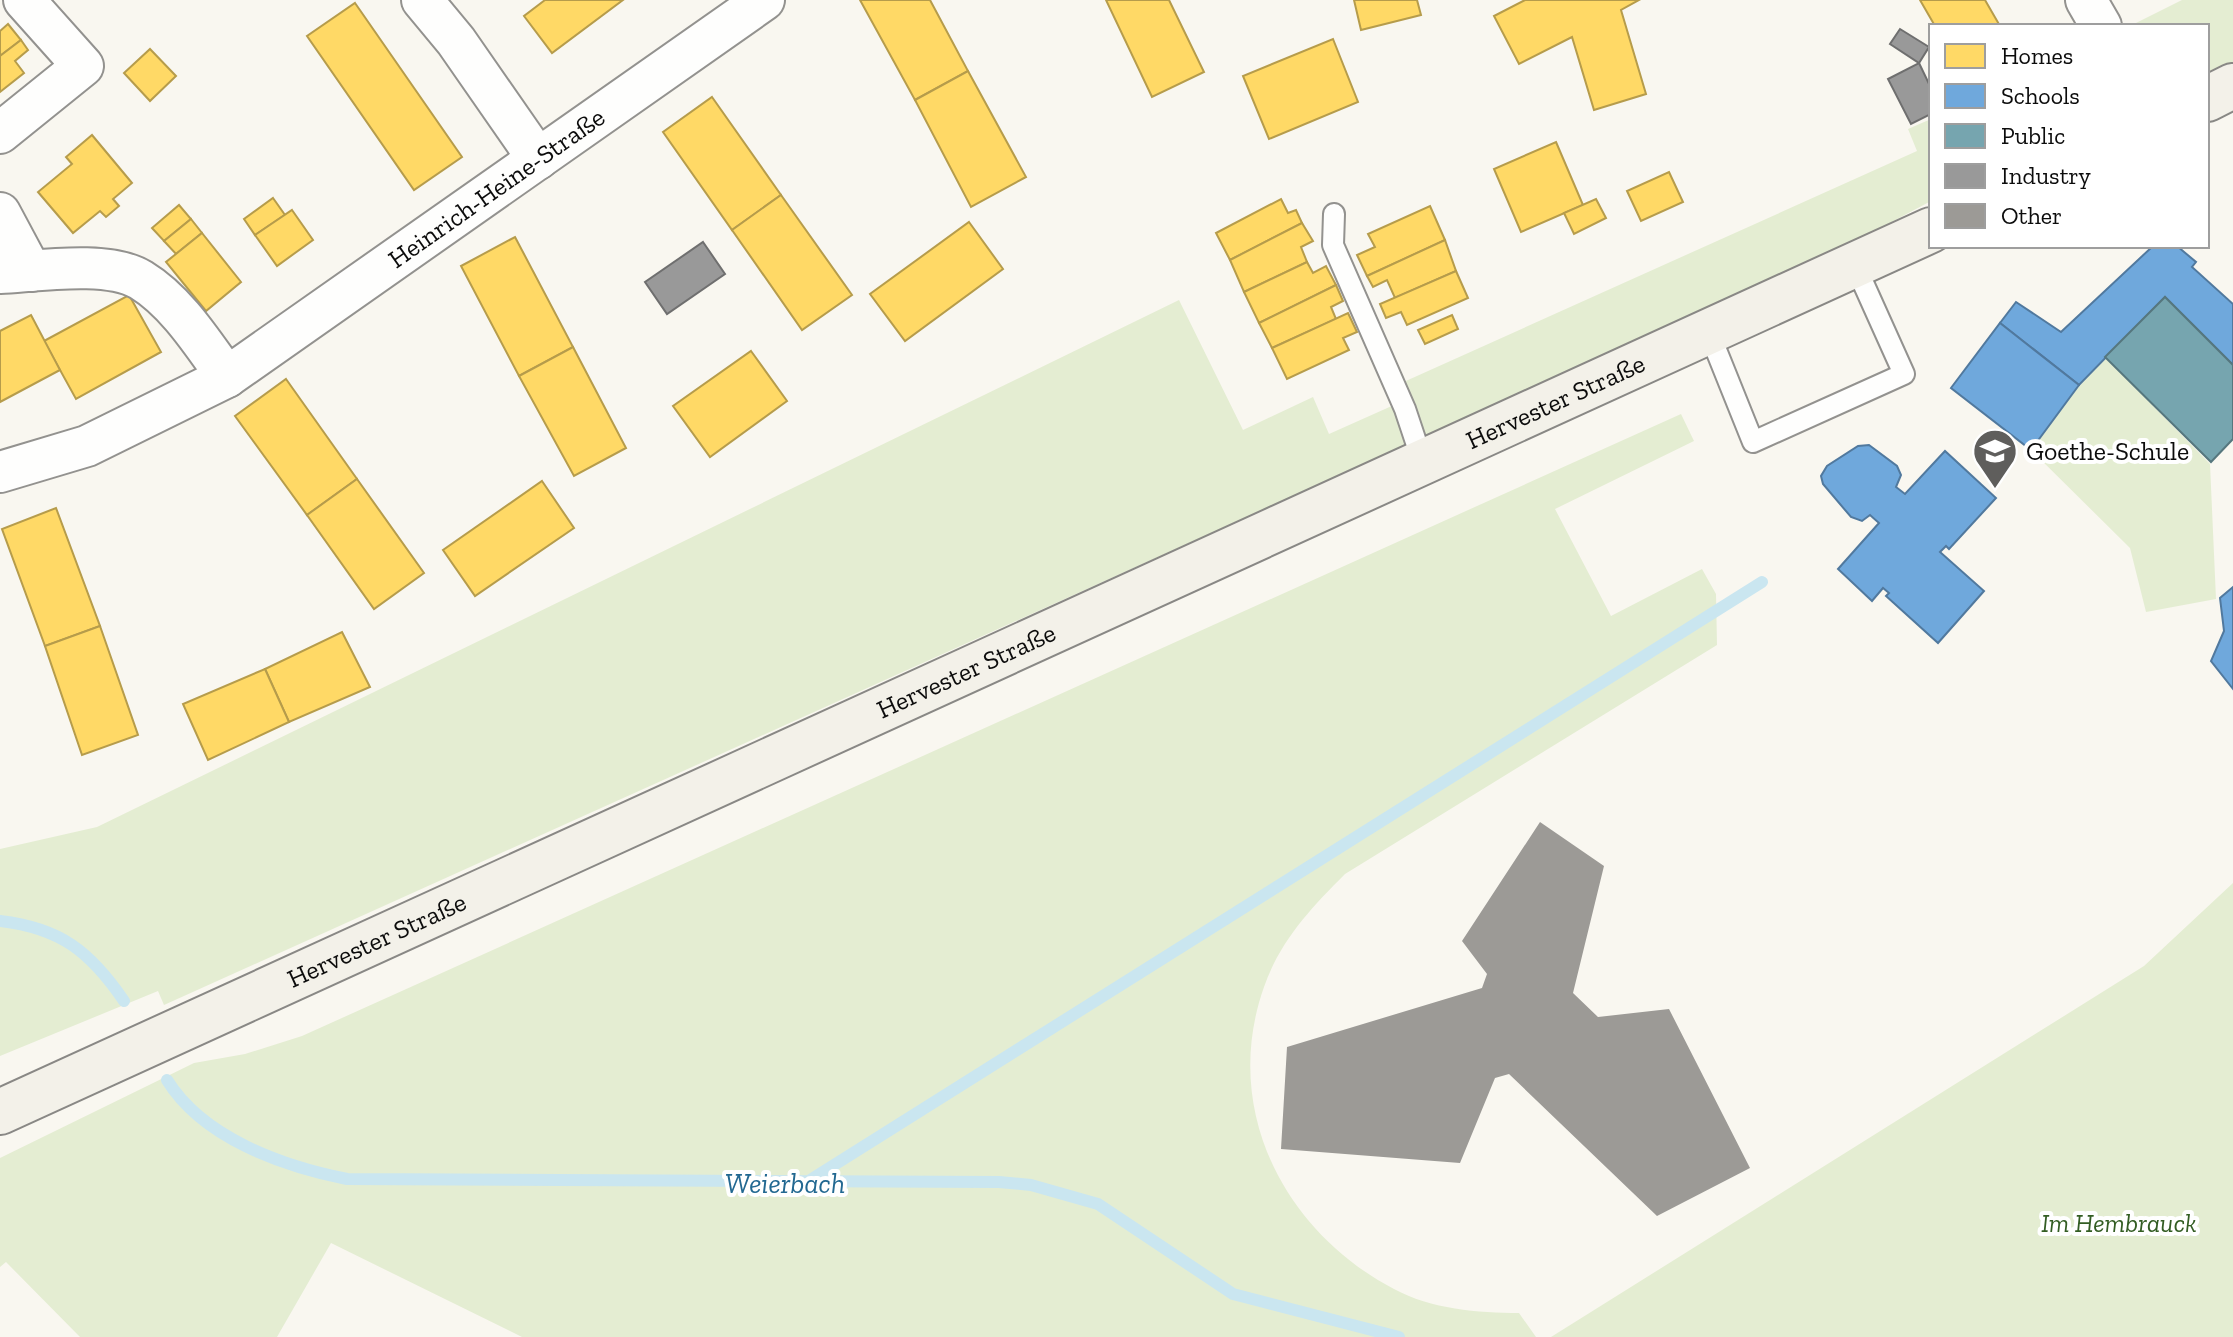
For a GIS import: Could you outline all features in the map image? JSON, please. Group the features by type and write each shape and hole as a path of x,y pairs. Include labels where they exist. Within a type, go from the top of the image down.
{"main road":[{"path":"2209,98 2233,86"},
{"name":"Hervester Straße","path":"0,1112 1929,231"}],"street":[{"path":"0,133 83,66 24,0"},
{"path":"422,0 456,41 538,159"},
{"name":"Heinrich-Heine-Straße","path":"0,472 87,446 227,377 764,0"},
{"path":"2086,0 2100,24"},
{"path":"0,213 15,272 87,267 140,279 186,322 227,377"}],"lane":[{"path":"1334,214 1333,245 1405,409 1422,460"},
{"path":"1708,330 1753,442 1904,374 1855,265"}],"green space":[{"path":"2182,0 2233,0 2233,62 2209,73 2209,24 2134,24"},
{"path":"1929,120 1929,202 1837,251 164,1005 158,991 0,1056 0,849 97,827 1179,300 1243,430 1313,397 1329,434 1394,405 1388,389 1917,151 1908,129"},
{"path":"2105,357 2210,464 2216,599 2146,612 2130,548 2031,450 2079,385"},
{"path":"1681,414 1694,441 1555,509 1611,616 1702,569 1716,594 1717,645 1345,874 1309,913 1279,955 1264,987 1253,1032 1251,1077 1257,1120 1271,1162 1293,1200 1321,1234 1355,1264 1408,1296 1455,1308 1519,1313 1536,1337 522,1337 331,1243 277,1337 80,1337 6,1262 0,1267 0,1158 194,1063 245,1054 302,1036"},
{"name":"Im Hembrauck","path":"2233,883 2233,1337 1551,1337 2144,966"}],"building: Homes":[{"path":"545,0 623,0 552,53 524,16"},
{"path":"860,0 930,0 968,71 915,100"},
{"path":"1106,0 1169,0 1204,72 1152,97"},
{"path":"1354,0 1417,0 1421,15 1361,30"},
{"path":"1525,0 1639,0 1621,10 1646,94 1594,110 1572,37 1519,64 1494,16"},
{"path":"1920,0 1985,0 1999,24 1934,24"},
{"path":"355,3 462,157 414,190 307,36"},
{"path":"8,24 21,40 0,56 0,31"},
{"path":"1333,39 1358,102 1269,139 1243,76"},
{"path":"21,40 28,50 15,61 24,73 0,92 0,56"},
{"path":"150,49 176,76 150,101 124,73"},
{"path":"968,71 1026,177 971,207 915,100"},
{"path":"712,97 781,195 732,230 663,132"},
{"path":"92,135 132,183 113,199 119,206 106,217 100,211 73,233 38,192 72,164 66,157"},
{"path":"1556,142 1583,205 1521,232 1494,169"},
{"path":"1669,172 1683,202 1641,221 1627,191"},
{"path":"781,195 852,295 802,330 732,230"},
{"path":"273,198 285,215 255,235 244,219"},
{"path":"1281,199 1288,213 1296,210 1302,223 1230,260 1216,233"},
{"path":"1596,199 1606,218 1574,234 1564,213"},
{"path":"179,205 191,219 164,241 152,228"},
{"path":"1430,206 1445,240 1367,276 1357,255 1375,247 1368,234"},
{"path":"292,210 313,240 277,266 255,235"},
{"path":"191,219 202,233 176,254 164,241"},
{"path":"969,222 1003,269 905,341 870,294"},
{"path":"1302,223 1313,241 1301,247 1307,262 1244,292 1230,260"},
{"path":"202,233 241,282 206,311 166,262"},
{"path":"515,237 573,347 519,376 461,266"},
{"path":"1445,240 1456,271 1395,298 1387,280 1373,287 1367,276"},
{"path":"1307,262 1313,273 1326,266 1336,285 1259,323 1244,292"},
{"path":"1456,271 1468,298 1407,325 1401,312 1386,318 1380,304"},
{"path":"1336,285 1343,301 1331,307 1336,319 1272,348 1259,323"},
{"path":"129,295 161,352 76,399 44,341"},
{"path":"1348,313 1357,332 1343,338 1349,350 1287,379 1272,348"},
{"path":"31,315 60,370 0,402 0,331"},
{"path":"1452,315 1458,329 1425,344 1418,330"},
{"path":"573,347 626,448 574,476 519,376"},
{"path":"751,351 787,401 710,457 673,406"},
{"path":"286,379 357,479 307,515 235,416"},
{"path":"357,479 424,573 374,609 307,515"},
{"path":"542,481 574,528 475,596 443,550"},
{"path":"56,508 100,626 45,646 2,529"},
{"path":"100,626 138,735 82,755 45,646"},
{"path":"342,632 370,687 289,722 265,669"},
{"path":"265,669 289,722 208,760 183,704"}],"building: Schools":[{"path":"2151,248 2179,248 2196,262 2192,267 2233,304 2233,365 2165,297 2079,385 2000,323 2016,302 2061,332"},
{"path":"2000,323 2079,385 2031,450 1951,388"},
{"path":"1869,445 1897,466 1901,475 1896,487 1905,494 1945,451 1996,498 1949,549 1946,546 1940,552 1984,591 1938,643 1886,596 1889,593 1883,588 1872,601 1838,569 1879,523 1870,515 1862,521 1851,517 1823,484 1821,476 1827,466 1858,446"},
{"path":"2233,587 2233,689 2211,661 2224,631 2220,598"}],"building: Public":[{"path":"2165,297 2233,365 2233,439 2211,462 2105,357"}],"building: Industry":[{"path":"1900,29 1929,47 1919,63 1890,44"},
{"path":"1919,63 1929,84 1929,115 1911,124 1888,79"},
{"path":"703,242 725,274 667,314 645,282"}],"building: Other":[{"path":"1540,822 1604,866 1573,993 1598,1017 1669,1009 1750,1168 1657,1216 1509,1074 1495,1078 1460,1163 1281,1149 1287,1047 1482,988 1487,974 1462,941"}],"waterway":[{"path":"807,1182 1762,582"},
{"name":"Weierbach","path":"0,921 40,929 72,945 99,968 124,1001"},
{"name":"Weierbach","path":"167,1080 201,1118 246,1146 297,1166 347,1179 999,1182 1031,1185 1098,1204 1233,1294 1399,1337"}],"place":[{"name":"Goethe-Schule","path":"1995,490"}]}
